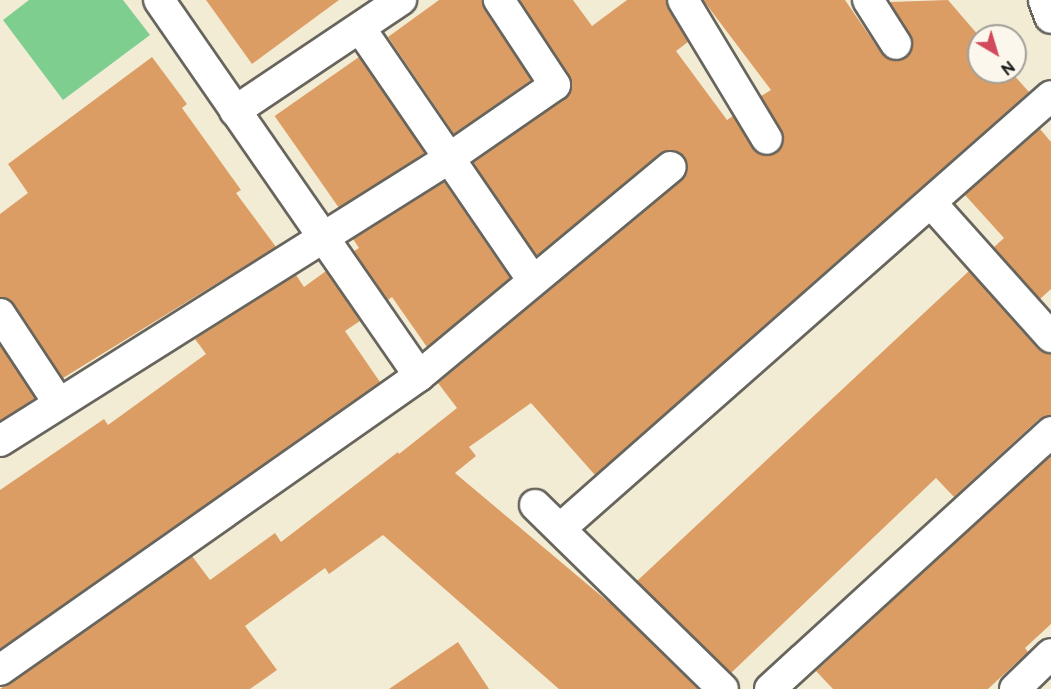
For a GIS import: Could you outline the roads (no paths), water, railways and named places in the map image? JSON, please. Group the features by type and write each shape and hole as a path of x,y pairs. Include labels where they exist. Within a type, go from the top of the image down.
{"street":[{"path":"159,0 419,376"},
{"path":"0,441 58,402 448,159 555,85 499,0"},
{"path":"683,0 768,139"},
{"path":"868,0 897,44"},
{"path":"1045,0 1051,16"},
{"path":"235,111 379,10 448,159 532,281"},
{"path":"561,528 1051,96"},
{"path":"0,670 419,376 671,167"},
{"path":"932,203 1051,337"},
{"path":"0,314 58,402"},
{"path":"785,684 1051,432"},
{"path":"535,505 723,689"},
{"path":"1015,689 1051,654"}]}
